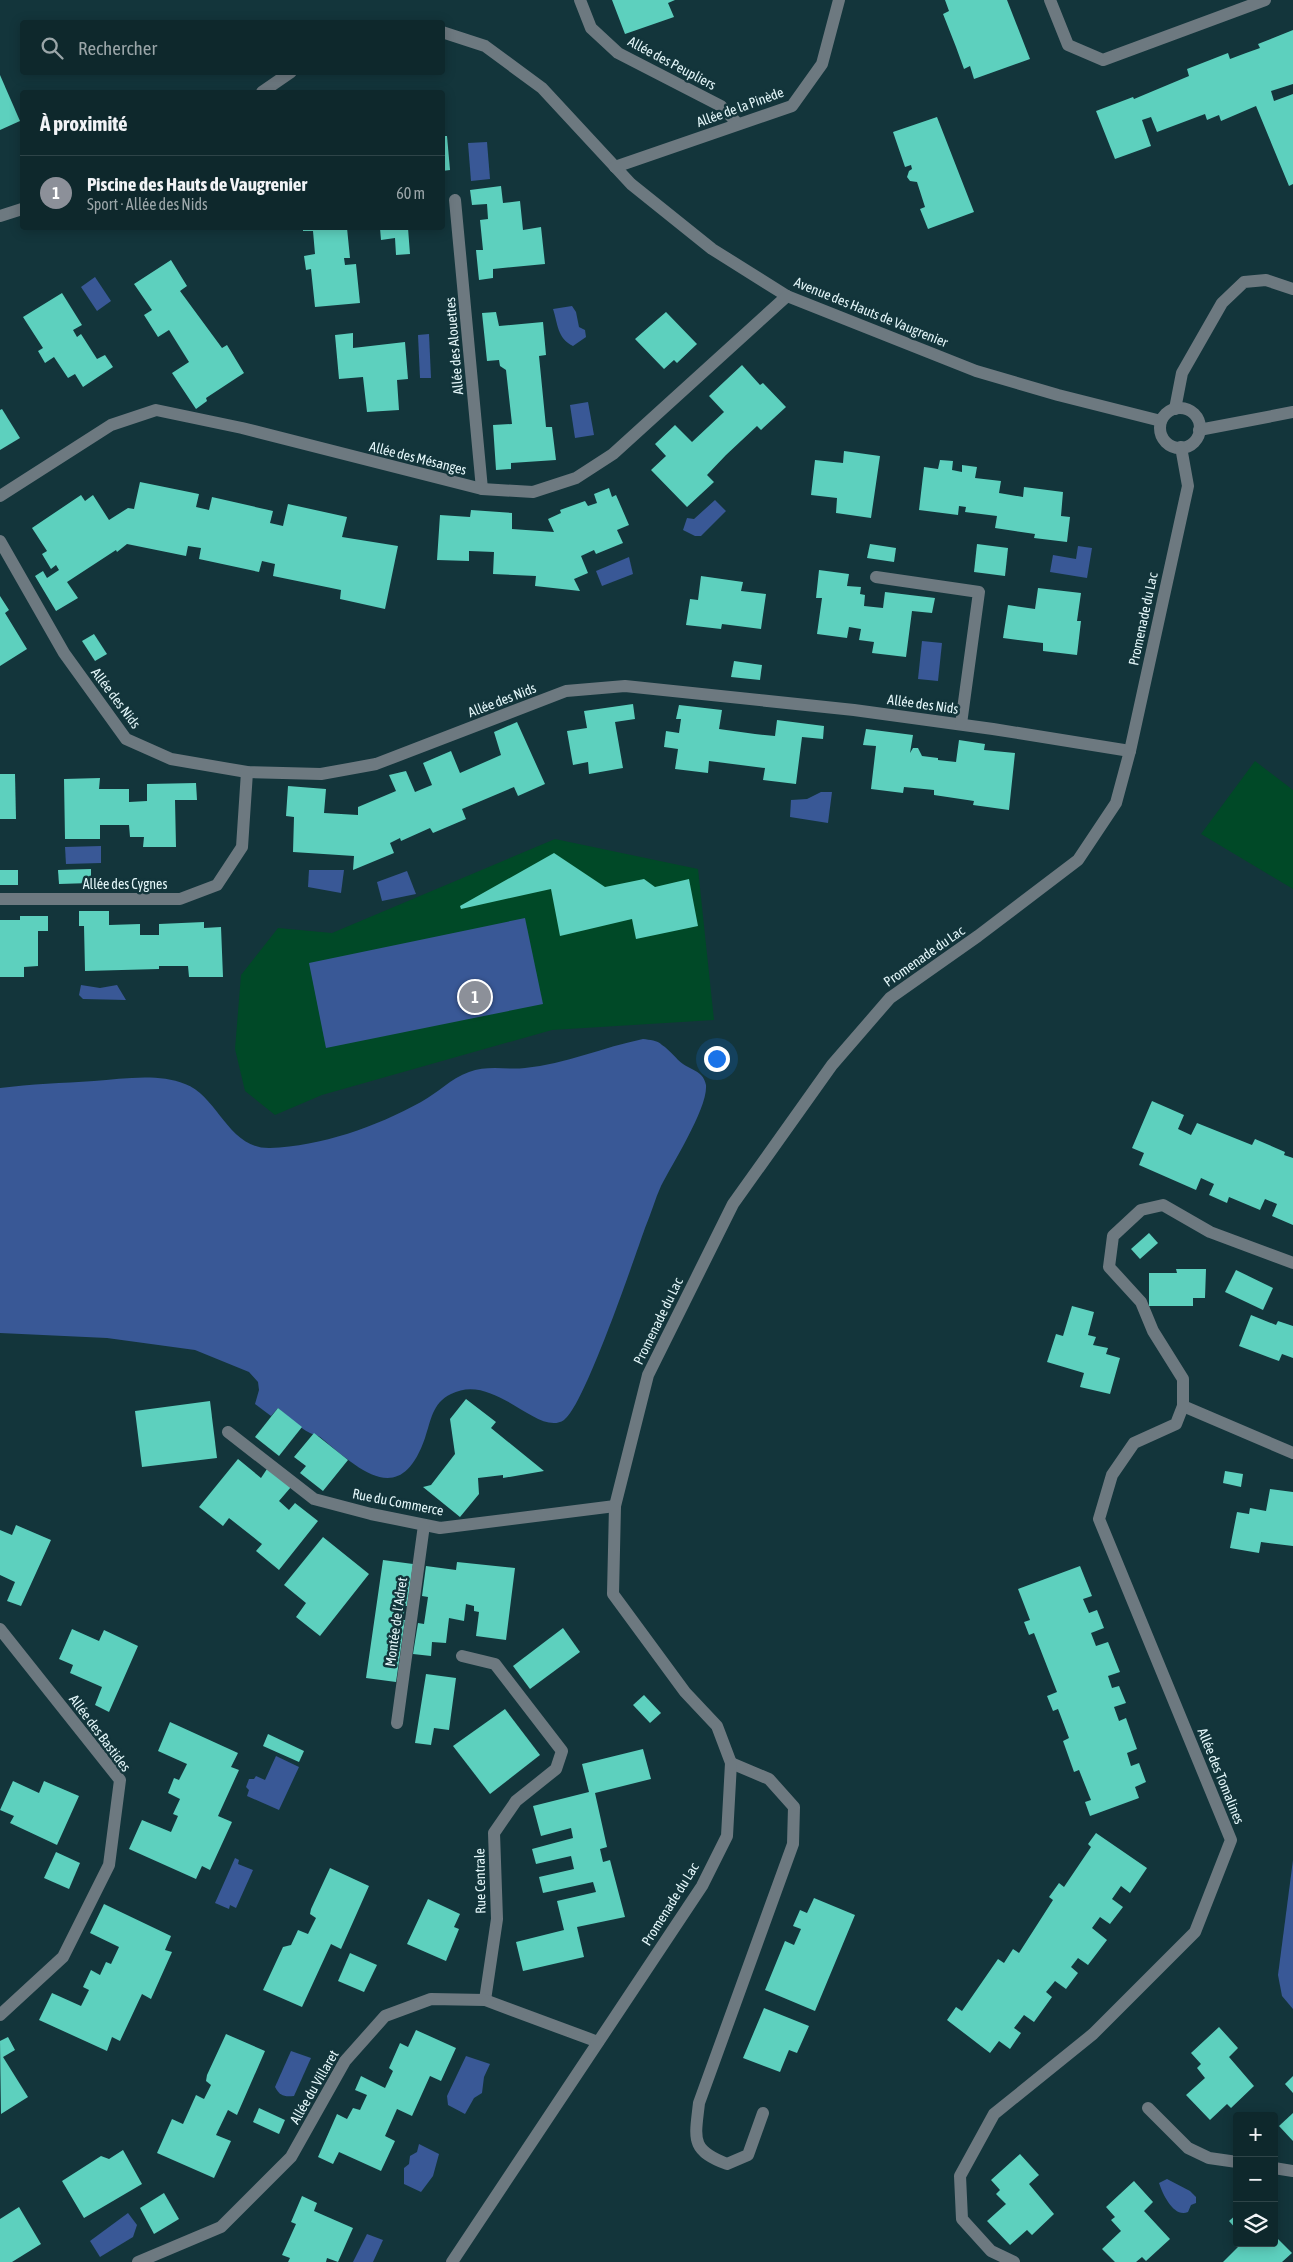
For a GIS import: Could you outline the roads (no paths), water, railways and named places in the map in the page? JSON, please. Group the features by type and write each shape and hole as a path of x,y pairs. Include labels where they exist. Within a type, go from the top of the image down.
{"street":[{"name":"Allée des Peupliers","path":"580,0 591,28 618,53 721,106 738,124"},
{"name":"Allée de la Pinède","path":"615,167 792,106 822,64 840,0"},
{"path":"1050,0 1068,45 1103,60 1265,0"},
{"name":"Avenue des Hauts de Vaugrenier","path":"445,33 484,46 542,88 631,184 712,249 787,296 976,371 1034,389 1161,421"},
{"path":"265,90 287,75"},
{"name":"Allée des Alouettes","path":"455,200 482,489"},
{"path":"0,216 20,211"},
{"path":"1175,408 1182,373 1222,304 1244,282 1266,280 1293,289"},
{"name":"Allée des Mésanges","path":"0,496 112,425 156,410 242,428 482,489 533,492 576,478 613,454 787,296"},
{"path":"1175,408 1181,408 1193,413 1197,418 1199,430 1193,442 1181,447 1175,447 1164,440 1160,428 1164,415 1175,408"},
{"path":"1199,430 1293,412"},
{"name":"Promenade du Lac","path":"452,2262 702,1886 727,1836 731,1763 717,1726 684,1692 613,1594 615,1506 648,1375 733,1204 832,1065 890,998 978,936 1078,860 1116,803 1130,751 1188,486 1181,447"},
{"name":"Allée des Nids","path":"0,541 64,653 126,739 171,759 248,772 321,774 376,764 566,691 625,686 854,710 961,724 1130,751"},
{"path":"876,577 979,592 961,724"},
{"name":"Allée des Cygnes","path":"0,899 180,899 217,885 242,847 248,772"},
{"path":"1293,1263 1210,1232 1163,1205 1141,1210 1113,1236 1109,1267 1141,1302 1153,1331 1183,1379 1183,1406 1293,1453"},
{"name":"Allée des Tomalines","path":"1014,2262 991,2251 962,2219 960,2176 994,2114 1093,2034 1195,1932 1231,1840 1099,1519 1112,1475 1134,1443 1176,1424 1183,1406"},
{"name":"Rue du Commerce","path":"228,1432 314,1499 370,1514 424,1525 440,1528 615,1506"},
{"name":"Montée de l’Adret","path":"397,1723 424,1525"},
{"name":"Allée des Bastides","path":"0,1630 120,1780 109,1865 63,1957 0,2015"},
{"name":"Rue Centrale","path":"462,1656 495,1664 562,1752 556,1770 516,1801 494,1832 496,1919 485,2000"},
{"path":"731,1763 769,1779 794,1807 793,1844 699,2103 695,2138 707,2156 727,2164 748,2154 763,2113"},
{"name":"Allée du Villaret","path":"138,2262 221,2227 292,2157 345,2061 385,2016 430,1999 485,2000 598,2042"},
{"path":"1148,2108 1188,2148 1209,2158 1233,2161"},
{"path":"1278,2169 1293,2171"}],"water":[{"path":"487,142 490,179 471,181 468,143"},
{"path":"95,277 111,301 97,311 81,287"},
{"path":"572,306 576,312 579,327 585,330 586,337 573,346 561,335 553,309"},
{"path":"429,334 431,378 420,378 418,335"},
{"path":"588,402 594,435 575,438 570,405"},
{"path":"715,500 726,511 701,536 695,536 683,530 687,518 694,519"},
{"path":"1078,546 1092,548 1087,578 1050,572 1053,555 1076,559"},
{"path":"629,557 633,574 602,586 596,571"},
{"path":"922,641 942,643 938,681 918,679"},
{"path":"821,792 832,792 828,823 790,817 791,800 807,799"},
{"path":"101,846 101,863 66,864 65,847"},
{"path":"309,870 344,870 341,893 308,887"},
{"path":"407,871 416,894 382,901 377,882"},
{"path":"525,918 543,1004 326,1048 309,963"},
{"path":"81,985 100,988 117,985 126,1000 83,999 79,995"},
{"path":"643,1039 660,1043 683,1064 701,1075 706,1085 705,1095 696,1121 659,1191 596,1362 573,1409 564,1420 553,1423 541,1420 499,1397 483,1391 467,1389 451,1394 436,1407 415,1460 404,1473 391,1478 378,1476 349,1461 320,1437 302,1428 278,1408 271,1416 255,1404 259,1390 258,1382 249,1372 195,1350 107,1338 0,1333 0,1088 140,1078 174,1081 196,1090 233,1131 244,1140 256,1146 270,1148 328,1139 367,1127 404,1111 421,1102 456,1078 476,1070 540,1066"},
{"path":"276,1756 299,1767 279,1810 247,1796 249,1790 246,1787 249,1779 254,1779 256,1776 265,1780"},
{"path":"235,1858 239,1860 238,1864 253,1870 236,1908 230,1905 229,1909 215,1903"},
{"path":"1293,1860 1293,2009 1282,1996 1278,1975"},
{"path":"291,2051 311,2058 294,2096 288,2096 281,2094 275,2087"},
{"path":"466,2056 490,2064 484,2077 482,2093 474,2098 465,2114 448,2105 447,2096"},
{"path":"419,2144 439,2154 433,2176 421,2192 404,2184 404,2168 409,2164 410,2156 417,2152"},
{"path":"1167,2179 1190,2191 1196,2197 1196,2203 1191,2205 1188,2212 1178,2212 1166,2199 1159,2183"},
{"path":"128,2213 137,2225 133,2237 100,2257 90,2241"},
{"path":"367,2234 383,2240 373,2262 353,2262"}],"place":[{"name":"Piscine des Hauts de Vaugrenier","path":"475,997"}]}
